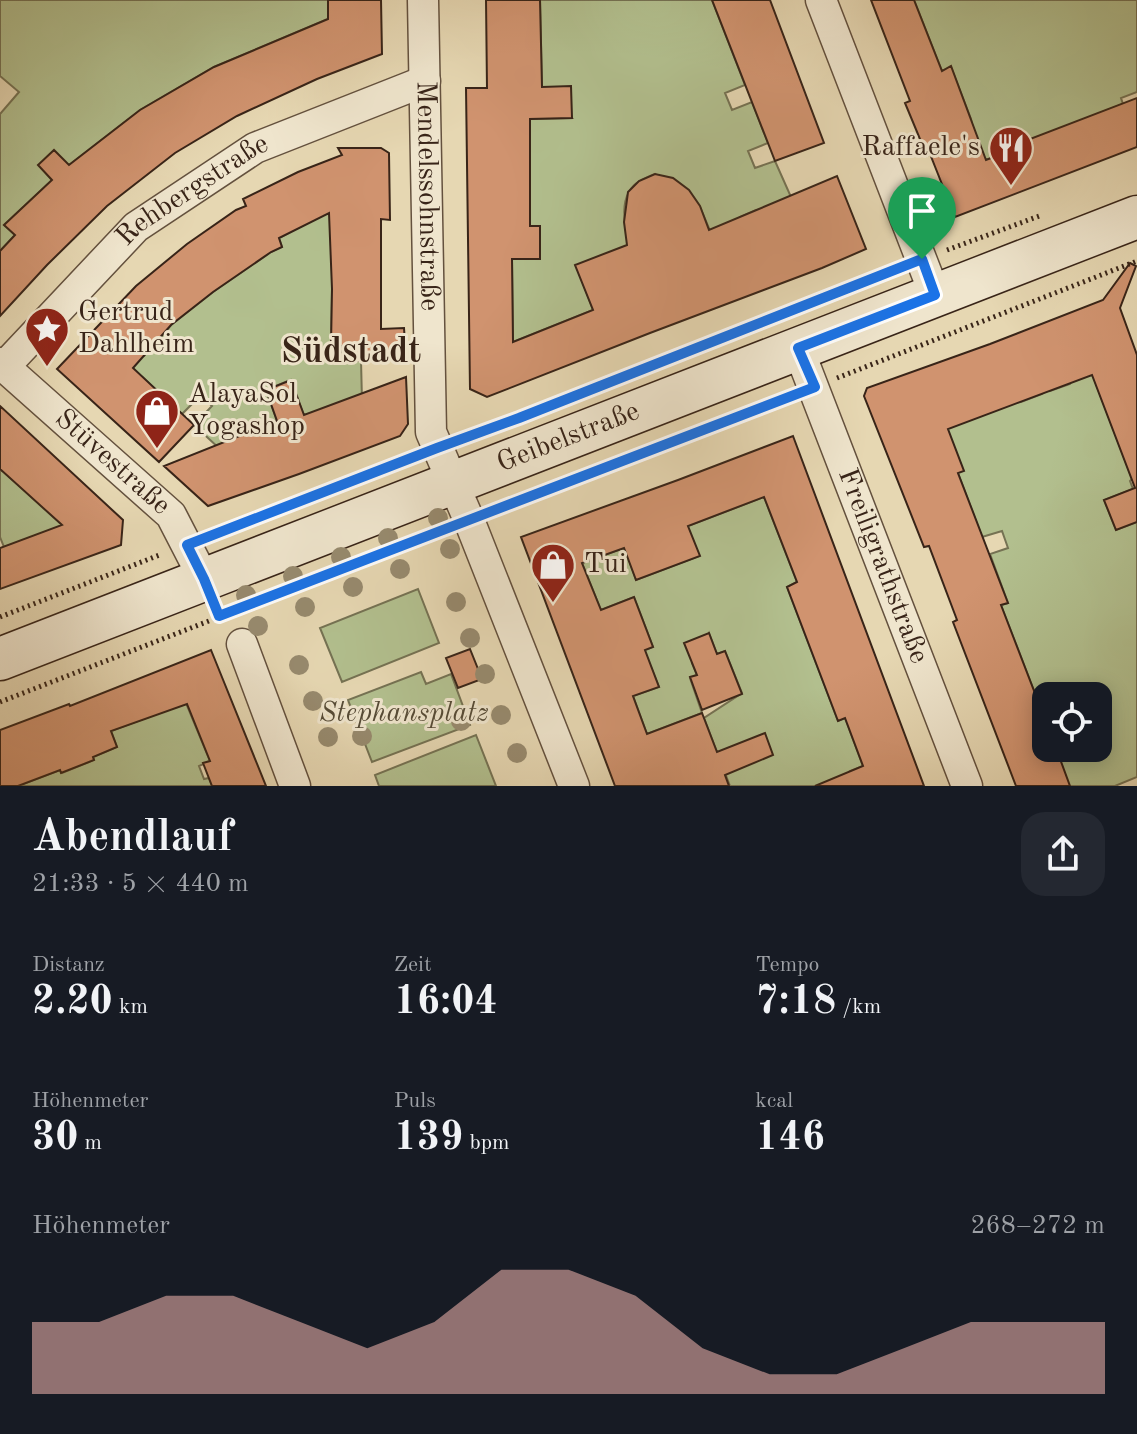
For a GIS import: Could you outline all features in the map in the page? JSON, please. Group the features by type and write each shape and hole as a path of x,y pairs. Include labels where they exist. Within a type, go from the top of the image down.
{"street":[{"name":"Mendelssohnstraße","path":"423,0 431,432 445,465"},
{"path":"821,0 928,277"},
{"name":"Rehbergstraße","path":"2,365 136,227 255,148 425,81"},
{"name":"Geibelstraße","path":"0,659 203,580 445,465 798,348 928,277 1137,217"},
{"name":"Freiligrathstraße","path":"798,348 967,786"},
{"name":"Stüvestraße","path":"2,365 171,515 203,580"},
{"path":"445,465 574,786"},
{"path":"242,644 295,786"}],"path":[{"path":"577,396 928,277 1052,211"},
{"path":"0,617 203,580 469,520 1137,261"},
{"path":"0,702 203,580 445,465 519,418"},
{"path":"203,580 242,644"}],"green space":[{"path":"0,0 328,0 328,19 214,67 140,110 69,165 39,165 52,180 4,225 15,235 0,251 0,114 19,92 0,76"},
{"path":"540,0 712,0 745,85 725,93 732,110 752,102 768,143 748,151 755,168 775,161 795,206 756,210 740,217 716,245 700,207 655,174 644,179 629,192 624,211 640,273 576,265 593,310 513,342 512,259 539,259 530,226 530,119 572,118 542,87"},
{"path":"914,0 1137,0 1137,92 1121,98 1123,104 980,162 971,119 951,67 942,71"},
{"path":"339,206 331,346 342,346 343,362 361,360 362,401 304,415 290,380 266,390 277,421 221,450 194,425 212,406 201,395 182,414 127,363 144,356 171,325 213,292 282,247 279,238"},
{"path":"1085,355 1132,479 1133,489 1104,500 1116,530 1137,522 1137,777 1115,786 1065,786 1059,762 1112,762 1112,682 1032,682 1032,686 1001,605 1008,603 990,554 1008,548 1002,531 982,537 958,473 963,470 924,410 1021,402 1042,394 1035,377 1043,374 1050,391 1070,384"},
{"path":"0,469 68,529 4,547 0,537"},
{"path":"764,497 797,582 787,587 838,721 845,718 863,766 850,771 855,786 730,786 704,718 742,693 725,651 717,654 709,633 692,663 697,675 690,678 702,713 647,734 633,696 659,687 651,667 619,660 653,647 634,597 601,610 582,563 638,543 629,560 636,580 699,556 680,529"},
{"path":"418,589 439,643 342,682 320,628"},
{"name":"Stephansplatz","path":"421,672 426,684 451,674 470,725 372,762 348,700"},
{"path":"186,703 210,761 199,766 204,779 209,778 212,786 18,786 94,760 93,757 117,747 111,731"},
{"path":"476,735 496,786 379,786 375,775"}],"building":[{"path":"328,0 381,0 382,54 317,79 237,116 175,153 107,206 0,316 0,251 15,235 4,225 52,180 38,165 54,150 69,165 140,110 214,67 328,19"},
{"path":"486,0 540,0 542,87 571,86 572,118 530,119 530,226 540,226 540,259 512,259 513,342 593,310 575,265 627,245 624,222 628,192 639,181 655,174 673,178 689,190 700,206 709,230 837,176 866,249 487,397 470,389 466,88 487,88"},
{"path":"712,0 770,0 824,143 775,161"},
{"path":"871,0 914,0 942,71 951,66 986,160 1032,143 1030,139 1137,98 1137,147 955,217 930,154 927,156 905,103 910,101"},
{"path":"338,148 381,148 389,153 390,220 381,219 381,329 404,328 406,357 342,362 342,346 331,346 329,213 279,238 282,247 213,292 171,325 133,368 194,425 159,462 57,369 136,286 187,244 246,206 243,199 342,155"},
{"path":"1130,263 1136,266 1120,308 1137,355 1137,522 1116,530 1104,500 1135,488 1092,375 948,429 964,471 958,473 1008,603 1001,605 1032,686 1032,762 1061,762 1070,786 1016,786 953,622 957,620 929,546 924,547 864,396 867,388 1103,300"},
{"path":"406,377 408,424 400,436 299,474 208,506 164,466 277,421 266,390 291,380 304,415"},
{"path":"0,406 123,520 121,545 0,589 0,548 62,525 0,469"},
{"path":"793,436 924,786 815,786 863,766 845,718 838,721 787,587 797,582 764,497 688,526 700,556 636,580 624,548 582,563 601,610 634,597 653,647 645,650 659,687 633,696 647,734 702,713 717,752 765,733 773,755 725,775 729,786 615,786 521,537"},
{"path":"709,633 717,654 725,651 742,694 702,710 690,677 697,675 684,643"},
{"path":"470,649 482,679 458,688 446,658"},
{"path":"211,650 266,786 212,786 203,763 210,761 187,704 111,731 117,747 93,757 94,760 18,786 0,786 0,730"}],"place":[{"name":"Raffaele's","path":"1011,187"},
{"name":"Gertrud Dahlheim","path":"47,368"},
{"name":"AlayaSol Yogashop","path":"157,450"},
{"name":"Tui","path":"553,604"}],"district":[{"name":"Südstadt","path":"351,353"}],"route":[{"path":"922,259 935,295 798,348 815,387 219,616 187,545 519,418 922,259"}]}
